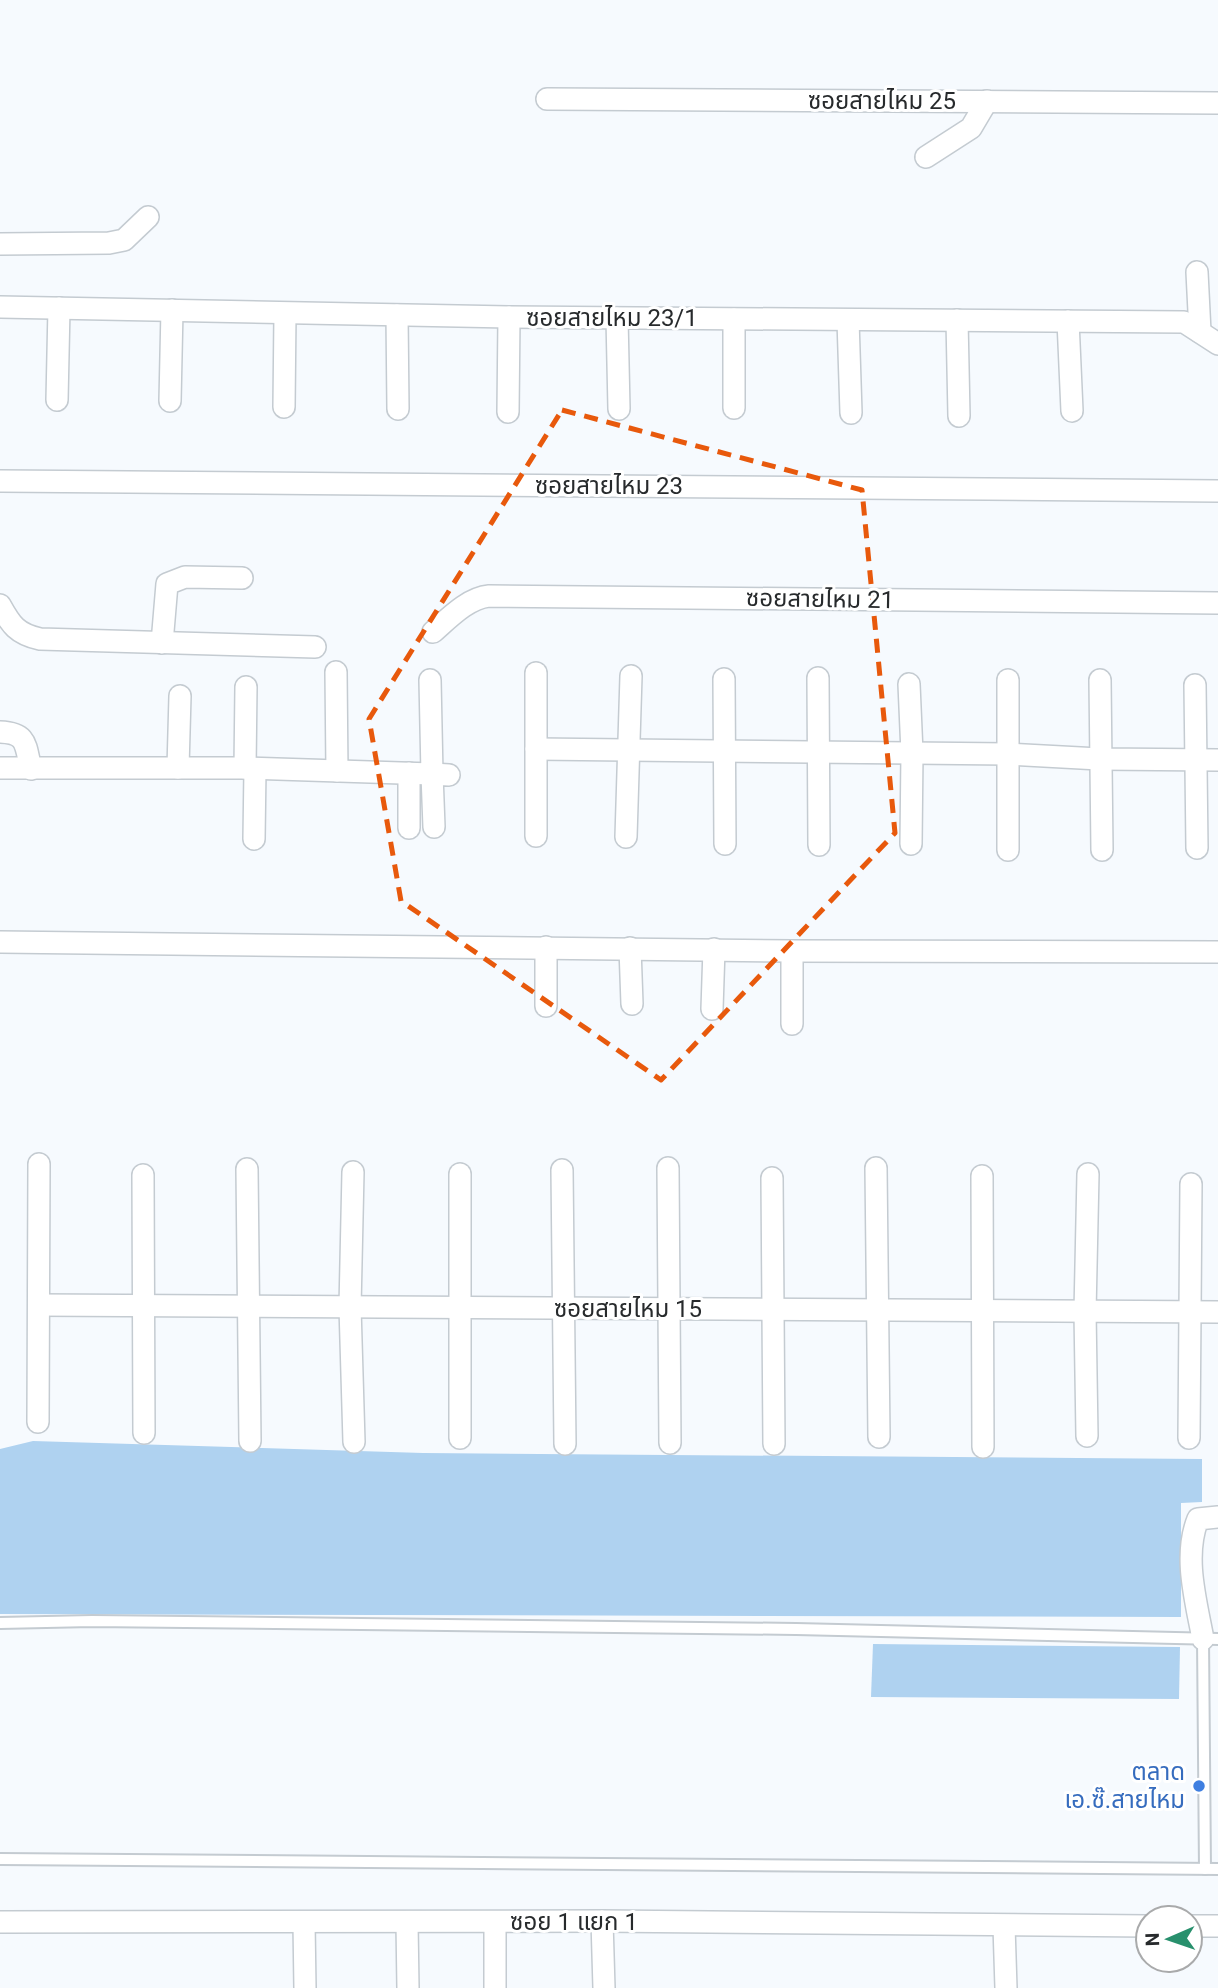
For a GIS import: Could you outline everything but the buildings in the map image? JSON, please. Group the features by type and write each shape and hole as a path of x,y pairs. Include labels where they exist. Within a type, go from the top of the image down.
{"street":[{"name":"ซอยสายไหม 25","path":"547,99 1218,103"},
{"path":"926,157 971,128 987,102"},
{"path":"0,244 109,243 124,240 148,217"},
{"path":"1197,272 1200,332"},
{"name":"ซอยสายไหม 23/1","path":"0,307 509,317 1184,322 1218,344"},
{"path":"57,400 59,308"},
{"path":"170,401 172,310"},
{"path":"284,407 285,314"},
{"path":"397,315 398,409"},
{"path":"508,412 509,317"},
{"path":"617,318 619,409"},
{"path":"734,319 734,408"},
{"path":"848,320 851,413"},
{"path":"957,320 959,416"},
{"path":"1068,321 1072,411"},
{"name":"ซอยสายไหม 23","path":"0,481 1218,491"},
{"path":"162,643 163,596 167,584 186,577 242,578"},
{"name":"ซอยสายไหม 21","path":"433,632 464,607 481,597 489,596 1218,603"},
{"path":"0,605 14,629 23,636 40,639 315,647"},
{"path":"337,672 337,771"},
{"path":"536,673 536,836"},
{"path":"626,837 631,676"},
{"path":"818,678 819,845"},
{"path":"724,679 725,844"},
{"path":"430,680 441,774 434,827"},
{"path":"1008,680 1008,850"},
{"path":"1100,680 1102,850"},
{"path":"909,684 912,753 911,844"},
{"path":"1195,685 1197,848"},
{"path":"246,687 254,839"},
{"path":"178,768 180,696"},
{"path":"0,732 16,733 21,737 31,769"},
{"path":"536,749 1009,754 1099,759 1218,760"},
{"path":"0,768 178,768 441,774"},
{"path":"408,773 409,828"},
{"path":"0,942 792,951 1218,952"},
{"path":"546,947 546,1006"},
{"path":"630,948 632,1004"},
{"path":"712,1009 713,949"},
{"path":"792,951 792,1024"},
{"path":"38,1422 39,1164"},
{"path":"668,1168 670,1443"},
{"path":"876,1168 879,1437"},
{"path":"247,1169 250,1441"},
{"path":"562,1170 565,1444"},
{"path":"353,1172 350,1307 354,1442"},
{"path":"460,1174 460,1438"},
{"path":"1087,1436 1085,1312 1088,1174"},
{"path":"144,1175 144,1433"},
{"path":"982,1176 983,1447"},
{"path":"772,1178 774,1444"},
{"path":"1189,1437 1191,1184"},
{"name":"ซอยสายไหม 15","path":"38,1305 1218,1312"},
{"path":"1210,1639 1192,1578 1192,1534 1198,1519 1218,1517"},
{"path":"602,1921 604,1988"},
{"name":"ซอย 1 แยก 1","path":"0,1922 602,1921 1134,1926"},
{"path":"304,1923 305,1988"},
{"path":"407,1923 408,1988"},
{"path":"495,1923 495,1988"},
{"path":"1004,1926 1006,1988"}],"lane":[{"path":"0,1623 92,1621 796,1629 1210,1639 1205,1869"},
{"path":"0,1859 1218,1869"}],"highlighted area":[{"path":"562,410 862,490 895,833 661,1080 401,901 369,719"}],"shaded area":[{"path":"33,1441 423,1453 1202,1459 1202,1502 1181,1503 1181,1617 0,1614 0,1449"},
{"path":"873,1644 1180,1647 1179,1699 871,1697"}],"place":[{"name":"ตลาด เอ.ซ๊.สายไหม","path":"1199,1786"}]}
